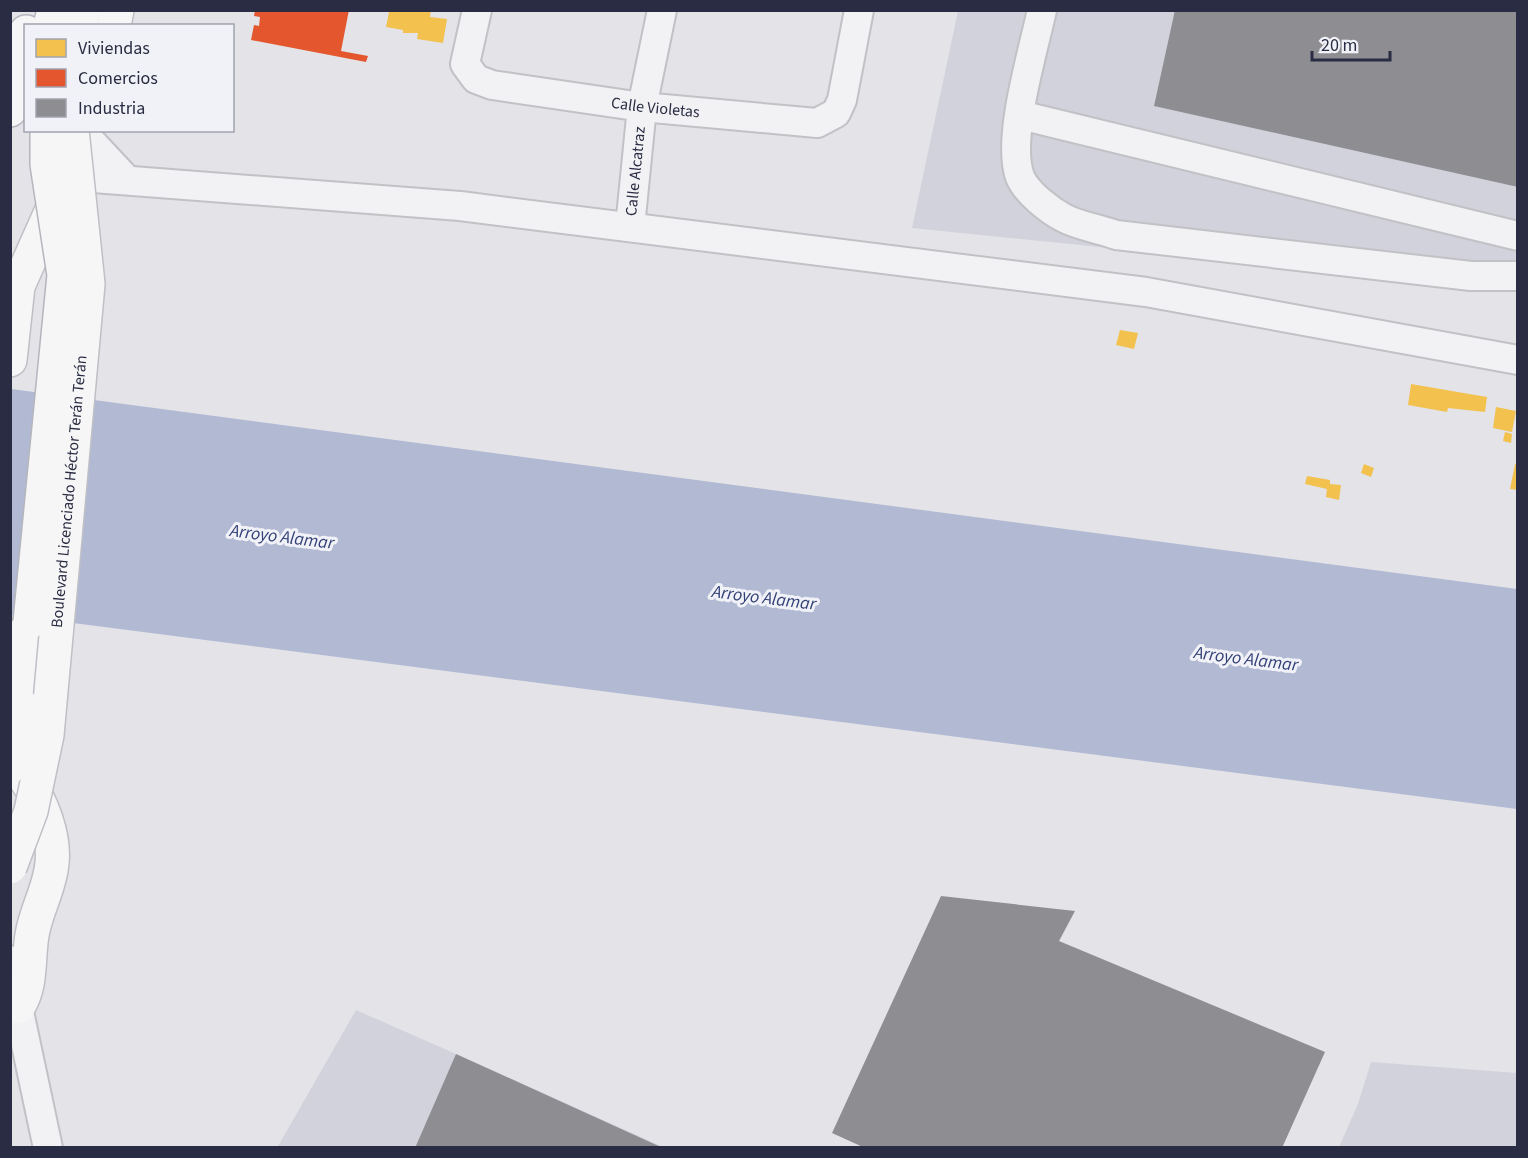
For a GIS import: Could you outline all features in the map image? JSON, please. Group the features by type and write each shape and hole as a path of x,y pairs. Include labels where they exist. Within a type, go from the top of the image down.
{"main road":[{"path":"11,103 24,41"},
{"name":"Boulevard Licenciado Héctor Terán Terán","path":"10,765 25,693 64,275 59,226 47,164 47,132"},
{"path":"10,360 18,286 67,176 81,132"},
{"name":"Boulevard Licenciado Héctor Terán Terán","path":"10,867 31,811 47,735 88,284 81,132"},
{"path":"10,659 19,649 30,622"},
{"path":"10,765 32,789 44,814 51,841 52,863 33,928 26,992 14,1008"},
{"path":"10,789 24,807 32,824 36,866 10,941"}],"street":[{"name":"Calle Violetas","path":"477,10 465,64 476,79 492,85 642,107 817,123 836,113 842,100 858,10"},
{"name":"Calle Alcatraz","path":"630,227 642,107 662,10"},
{"path":"1042,10 1020,115 1015,156 1021,179 1035,196 1064,218 1116,235 1471,276 1518,276"},
{"path":"1020,115 1518,236"},
{"path":"81,132 126,179"},
{"path":"67,176 460,206 1146,292 1518,360"},
{"path":"10,960 14,1008 48,1148"}],"shaded area":[{"path":"958,11 1517,11 1517,289 912,228"},
{"path":"356,1010 456,1054 663,1147 277,1148"},
{"path":"1371,1062 1517,1073 1517,1147 1339,1147 1358,1104"}],"water":[{"name":"Arroyo Alamar","path":"11,389 1517,589 1517,809 11,615"}],"building: Viviendas":[{"path":"391,10 431,10 430,17 447,19 443,43 417,39 418,33 403,33 403,30 386,27"},
{"path":"1120,330 1138,333 1134,349 1116,345"},
{"path":"1411,384 1487,397 1485,412 1448,408 1447,412 1408,405"},
{"path":"1496,407 1516,411 1512,432 1493,428"},
{"path":"1505,432 1512,434 1511,443 1503,441"},
{"path":"1364,464 1374,468 1371,477 1361,473"},
{"path":"1515,464 1518,464 1518,490 1510,489"},
{"path":"1307,476 1330,480 1330,484 1341,485 1339,500 1326,497 1327,489 1305,484"}],"building: Comercios":[{"path":"255,10 349,10 341,51 368,56 366,62 251,40 254,25 259,26 260,17 254,16"}],"building: Industria":[{"path":"1175,10 1518,10 1518,187 1154,106"},
{"path":"941,896 1075,911 1059,941 1325,1052 1282,1148 865,1148 832,1133"},
{"path":"456,1054 663,1148 415,1148"}]}
